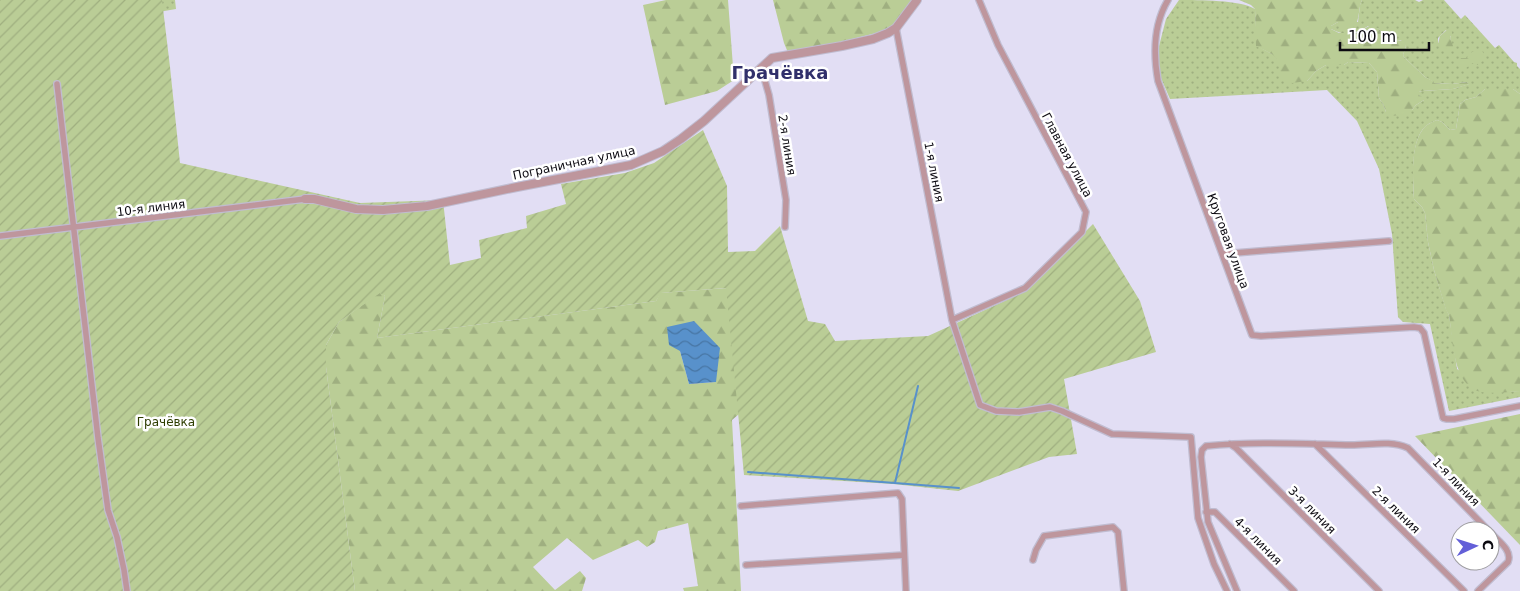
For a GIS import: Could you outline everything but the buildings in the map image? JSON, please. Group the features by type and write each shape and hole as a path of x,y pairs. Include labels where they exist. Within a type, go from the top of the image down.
{"street":[{"name":"Пограничная улица","path":"305,199 314,198 356,209 383,210 427,206 618,168 643,160 662,151 704,121 772,58 873,39 888,33 896,28 917,0"},
{"name":"Главная улица","path":"952,320 1024,288 1082,232 1086,212 998,45 979,0"},
{"name":"Круговая улица","path":"1168,0 1159,21 1156,38 1154,59 1158,81 1252,336 1420,328 1424,333 1444,418 1454,419 1520,406"},
{"name":"1-я линия","path":"896,28 952,320 980,405 996,410 1019,412 1050,407 1112,434 1191,437 1198,518 1214,564 1227,591"},
{"name":"2-я линия","path":"761,67 769,95 786,200 785,227"},
{"path":"57,84 108,510 118,537 126,591"},
{"name":"10-я линия","path":"0,236 305,199"},
{"path":"1222,254 1388,241"},
{"name":"1-я линия","path":"1314,444 1354,445 1391,443 1408,448 1478,521"},
{"path":"1237,591 1208,522 1201,457 1202,450 1206,446 1230,444 1314,444"},
{"name":"3-я линия","path":"1230,444 1379,591"},
{"name":"2-я линия","path":"1314,444 1464,591"},
{"path":"741,506 898,493 902,498 906,591"},
{"name":"4-я линия","path":"1206,512 1215,512 1294,591"},
{"path":"1033,560 1044,536 1113,527 1118,532 1124,591"},
{"name":"1-я линия","path":"1500,543 1508,551 1510,558 1500,570"},
{"path":"746,566 904,555"},
{"name":"1-я линия","path":"1478,591 1499,571"}],"green space":[{"name":"Грачёвка","path":"0,0 162,0 180,163 360,203 443,200 450,265 481,258 479,240 527,228 526,216 566,204 561,184 625,173 654,163 703,130 727,186 728,252 755,251 780,226 808,321 825,324 835,341 928,336 1026,291 1093,224 1140,301 1156,352 1064,379 1077,454 1049,457 958,491 893,484 744,475 726,288 661,293 656,301 377,338 385,296 380,293 339,322 326,345 326,367 355,591 0,591"},
{"path":"152,0 175,0 176,9 153,13"},
{"path":"666,0 728,0 734,80 717,91 665,105 643,5"},
{"path":"773,0 915,0 896,28 789,55"},
{"path":"1179,0 1219,1 1249,6 1255,9 1257,46 1276,56 1279,62 1307,81 1316,71 1326,65 1344,65 1348,62 1369,63 1377,72 1379,98 1386,112 1412,110 1424,100 1419,95 1419,92 1453,89 1469,84 1467,82 1452,84 1434,83 1404,57 1406,46 1401,40 1390,43 1379,29 1368,26 1355,33 1346,34 1331,29 1331,26 1338,22 1358,22 1362,0 1415,0 1419,2 1423,0 1444,0 1461,19 1465,15 1495,48 1499,45 1517,63 1520,69 1520,94 1513,89 1485,89 1476,97 1465,100 1460,104 1456,129 1450,130 1437,120 1426,126 1417,140 1413,182 1414,199 1425,213 1428,242 1434,270 1449,315 1457,369 1492,392 1520,391 1520,397 1449,411 1430,324 1403,322 1398,317 1392,234 1379,169 1357,121 1327,90 1170,99 1161,78 1157,54 1166,19","holes":["1446,30 1451,36 1451,41 1438,43 1438,38"]},
{"path":"1239,0 1362,0 1355,26 1347,29 1338,22 1331,26 1331,29 1339,33 1356,33 1371,25 1379,29 1390,42 1404,40 1406,46 1404,57 1434,83 1452,84 1467,82 1470,84 1453,89 1419,92 1419,95 1424,100 1412,110 1402,115 1391,116 1386,112 1379,98 1377,72 1369,63 1348,62 1344,65 1326,65 1316,71 1307,81 1292,83 1280,79 1279,65 1276,57 1256,46 1255,9 1251,5"},
{"path":"1448,29 1452,33 1450,38 1453,46 1452,49 1442,48 1438,44 1440,36"},
{"path":"1482,51 1484,54 1482,61 1478,65 1472,63 1466,68 1459,68 1458,64 1461,58 1466,58 1472,52"},
{"path":"1485,89 1513,89 1520,94 1520,391 1495,393 1481,392 1471,388 1464,381 1459,371 1453,348 1449,315 1434,270 1428,242 1425,213 1414,199 1413,172 1416,144 1423,129 1428,124 1437,120 1450,130 1456,129 1460,104 1465,100 1476,97"},
{"path":"727,288 739,414 732,420 741,591 684,591 683,588 698,586 688,523 658,531 655,542 647,547 638,540 593,560 567,538 533,567 555,590 580,571 586,578 582,591 355,591 326,367 326,345 339,322 380,292 385,296 377,338 656,301 660,293","holes":["680,351 716,382 689,384"]},
{"path":"1520,414 1520,545 1500,524 1500,521 1497,521 1415,436"}],"water":[{"path":"694,321 720,348 716,382 689,384 680,351 669,345 667,327"}],"waterway":[{"path":"748,472 895,483 918,386"},
{"path":"895,483 959,488"}],"district":[{"name":"Грачёвка","path":"780,72"}]}
